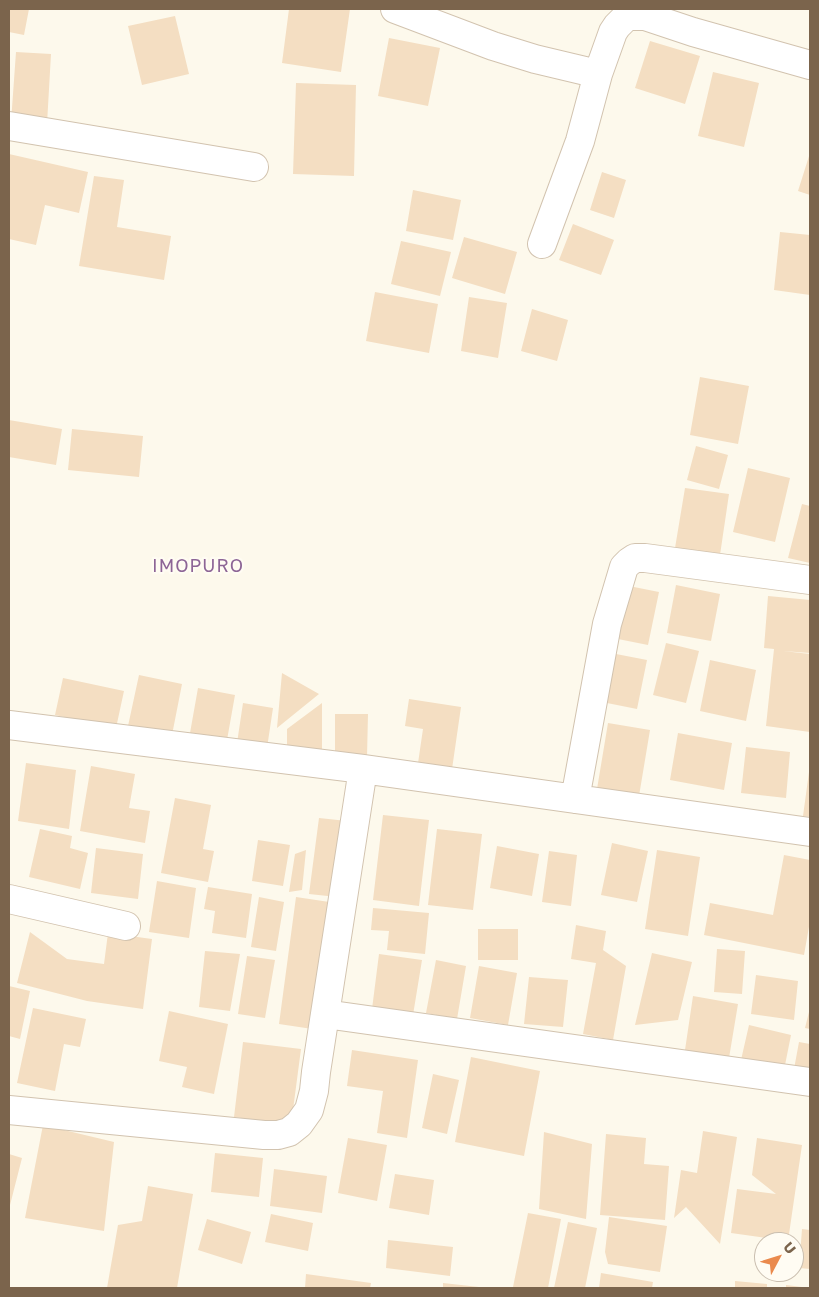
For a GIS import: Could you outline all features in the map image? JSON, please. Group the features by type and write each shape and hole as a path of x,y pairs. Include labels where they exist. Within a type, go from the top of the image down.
{"street":[{"path":"394,9 502,48 573,69 598,74"},
{"path":"542,244 580,141 598,74 613,32 629,12 645,16 696,20 810,65"},
{"path":"9,126 254,167"},
{"path":"575,799 607,624 624,567 629,562 636,558 645,558 810,580"},
{"path":"9,725 363,770 810,832"},
{"path":"9,1110 264,1135 278,1135 289,1132 299,1124 309,1110 314,1091 363,770"},
{"path":"9,899 126,926"},
{"path":"325,1014 810,1082"}],"building":[{"path":"9,9 29,9 24,35 9,32"},
{"path":"289,9 350,9 341,72 282,63"},
{"path":"175,16 189,74 142,85 128,26"},
{"path":"389,38 440,48 428,106 378,96"},
{"path":"650,41 700,56 685,104 635,88"},
{"path":"16,52 51,54 47,124 11,122"},
{"path":"713,72 759,83 744,147 698,136"},
{"path":"296,83 356,85 354,176 293,174"},
{"path":"810,153 810,195 798,191"},
{"path":"9,154 88,172 79,213 45,205 36,245 9,239"},
{"path":"602,172 626,180 614,218 590,210"},
{"path":"94,176 124,180 117,227 171,236 164,280 79,266"},
{"path":"413,190 461,200 453,240 406,231"},
{"path":"573,224 614,240 601,275 559,260"},
{"path":"780,232 810,235 810,295 774,290"},
{"path":"464,237 517,252 505,294 452,278"},
{"path":"401,241 451,252 440,296 391,284"},
{"path":"375,292 438,304 429,353 366,341"},
{"path":"469,297 507,303 498,358 461,351"},
{"path":"532,309 568,320 557,361 521,351"},
{"path":"700,377 749,386 738,444 690,435"},
{"path":"9,420 62,429 56,465 9,457"},
{"path":"72,429 143,436 139,477 68,470"},
{"path":"696,446 728,455 719,489 687,480"},
{"path":"748,468 790,478 775,542 733,532"},
{"path":"685,488 729,494 720,555 675,548"},
{"path":"802,504 810,506 810,563 788,558"},
{"path":"676,585 720,594 711,641 667,633"},
{"path":"629,586 659,592 648,645 618,639"},
{"path":"768,596 810,600 810,653 783,651 810,654 810,732 766,726 774,649 764,648"},
{"path":"666,643 699,651 686,703 653,695"},
{"path":"616,654 647,660 637,709 607,703"},
{"path":"710,660 756,670 746,721 700,711"},
{"path":"282,673 319,694 277,728"},
{"path":"139,675 182,684 172,735 128,726"},
{"path":"63,678 124,691 116,728 55,715"},
{"path":"198,688 235,695 227,740 190,733"},
{"path":"409,699 461,707 451,776 417,770 423,729 405,726"},
{"path":"243,703 273,708 267,748 237,743"},
{"path":"322,703 322,751 287,751 287,729"},
{"path":"335,714 368,714 367,757 335,757"},
{"path":"608,723 650,730 639,796 597,789"},
{"path":"678,733 732,743 724,790 670,780"},
{"path":"746,747 790,752 786,798 741,793"},
{"path":"26,763 76,770 69,829 18,821"},
{"path":"91,766 135,774 129,808 150,811 145,843 80,831"},
{"path":"810,772 810,817 803,816"},
{"path":"175,798 211,805 203,849 214,851 208,882 161,873"},
{"path":"383,815 429,820 419,906 373,900"},
{"path":"319,818 347,821 337,897 309,894"},
{"path":"40,829 72,836 70,848 88,853 80,889 29,877"},
{"path":"437,829 482,834 473,910 428,905"},
{"path":"258,840 290,845 283,886 252,881"},
{"path":"612,843 648,851 637,902 601,895"},
{"path":"497,846 539,854 532,896 490,888"},
{"path":"96,848 143,854 138,899 91,893"},
{"path":"306,850 302,890 289,892 295,854"},
{"path":"657,850 700,857 688,936 645,929"},
{"path":"549,851 577,855 571,906 542,902"},
{"path":"784,855 810,860 810,921 804,955 704,935 710,903 773,915"},
{"path":"157,881 196,888 189,938 149,932"},
{"path":"208,887 252,894 246,938 212,933 215,911 204,909"},
{"path":"259,897 284,902 276,951 251,947"},
{"path":"296,897 336,903 319,1030 279,1024"},
{"path":"373,908 429,913 425,954 387,950 389,931 371,930"},
{"path":"576,925 606,931 603,950 626,966 613,1040 583,1034 596,963 571,959"},
{"path":"478,929 518,929 518,960 478,960"},
{"path":"30,932 67,959 104,964 108,933 152,939 143,1009 87,1001 17,983"},
{"path":"717,949 745,951 742,994 714,992"},
{"path":"205,951 240,954 230,1011 199,1007"},
{"path":"652,953 692,962 678,1020 635,1025"},
{"path":"379,954 422,960 413,1015 372,1009"},
{"path":"247,956 275,960 265,1018 238,1014"},
{"path":"436,960 466,966 457,1019 426,1013"},
{"path":"479,966 517,973 508,1025 470,1018"},
{"path":"756,975 798,981 794,1020 751,1014"},
{"path":"529,977 568,980 563,1027 524,1024"},
{"path":"9,986 30,991 20,1039 9,1036"},
{"path":"693,996 738,1004 729,1058 685,1050"},
{"path":"33,1008 86,1019 80,1047 64,1044 55,1091 17,1083"},
{"path":"810,1008 810,1029 805,1028"},
{"path":"169,1011 228,1024 214,1094 182,1087 187,1067 159,1061"},
{"path":"749,1025 791,1035 784,1070 741,1060"},
{"path":"243,1042 301,1049 291,1125 234,1117"},
{"path":"799,1042 810,1044 810,1072 794,1069"},
{"path":"352,1050 418,1060 407,1138 377,1133 383,1091 347,1086"},
{"path":"471,1057 540,1071 524,1156 455,1142"},
{"path":"433,1074 459,1080 447,1134 422,1128"},
{"path":"43,1125 114,1142 104,1231 25,1218"},
{"path":"703,1131 737,1137 720,1244 686,1207 674,1218 681,1170 697,1173"},
{"path":"544,1132 592,1144 586,1219 539,1209"},
{"path":"606,1134 646,1138 644,1164 669,1166 665,1220 600,1215"},
{"path":"348,1138 387,1145 377,1201 338,1193"},
{"path":"757,1138 802,1145 789,1232 754,1232 754,1236 731,1233 737,1189 776,1194 752,1175"},
{"path":"215,1153 263,1158 259,1197 211,1192"},
{"path":"9,1154 22,1158 9,1209"},
{"path":"274,1169 327,1176 322,1213 270,1206"},
{"path":"395,1174 434,1180 429,1215 389,1208"},
{"path":"148,1186 193,1194 177,1288 107,1288 118,1225 142,1221"},
{"path":"528,1213 561,1219 548,1288 513,1287"},
{"path":"271,1214 313,1223 308,1251 265,1242"},
{"path":"609,1217 667,1226 660,1272 608,1264 605,1252"},
{"path":"207,1219 251,1232 242,1264 198,1250"},
{"path":"568,1222 597,1228 585,1288 554,1288"},
{"path":"802,1229 810,1230 810,1269 804,1268 804,1232 802,1232"},
{"path":"388,1240 453,1247 450,1276 386,1268"},
{"path":"601,1273 653,1282 652,1288 599,1288"},
{"path":"306,1274 371,1283 370,1288 305,1288"},
{"path":"735,1281 767,1284 767,1288 735,1288"},
{"path":"443,1283 479,1287 479,1288 443,1288"},
{"path":"786,1285 802,1287 802,1288 786,1288"}],"district":[{"name":"IMOPURO","path":"198,566"}]}
